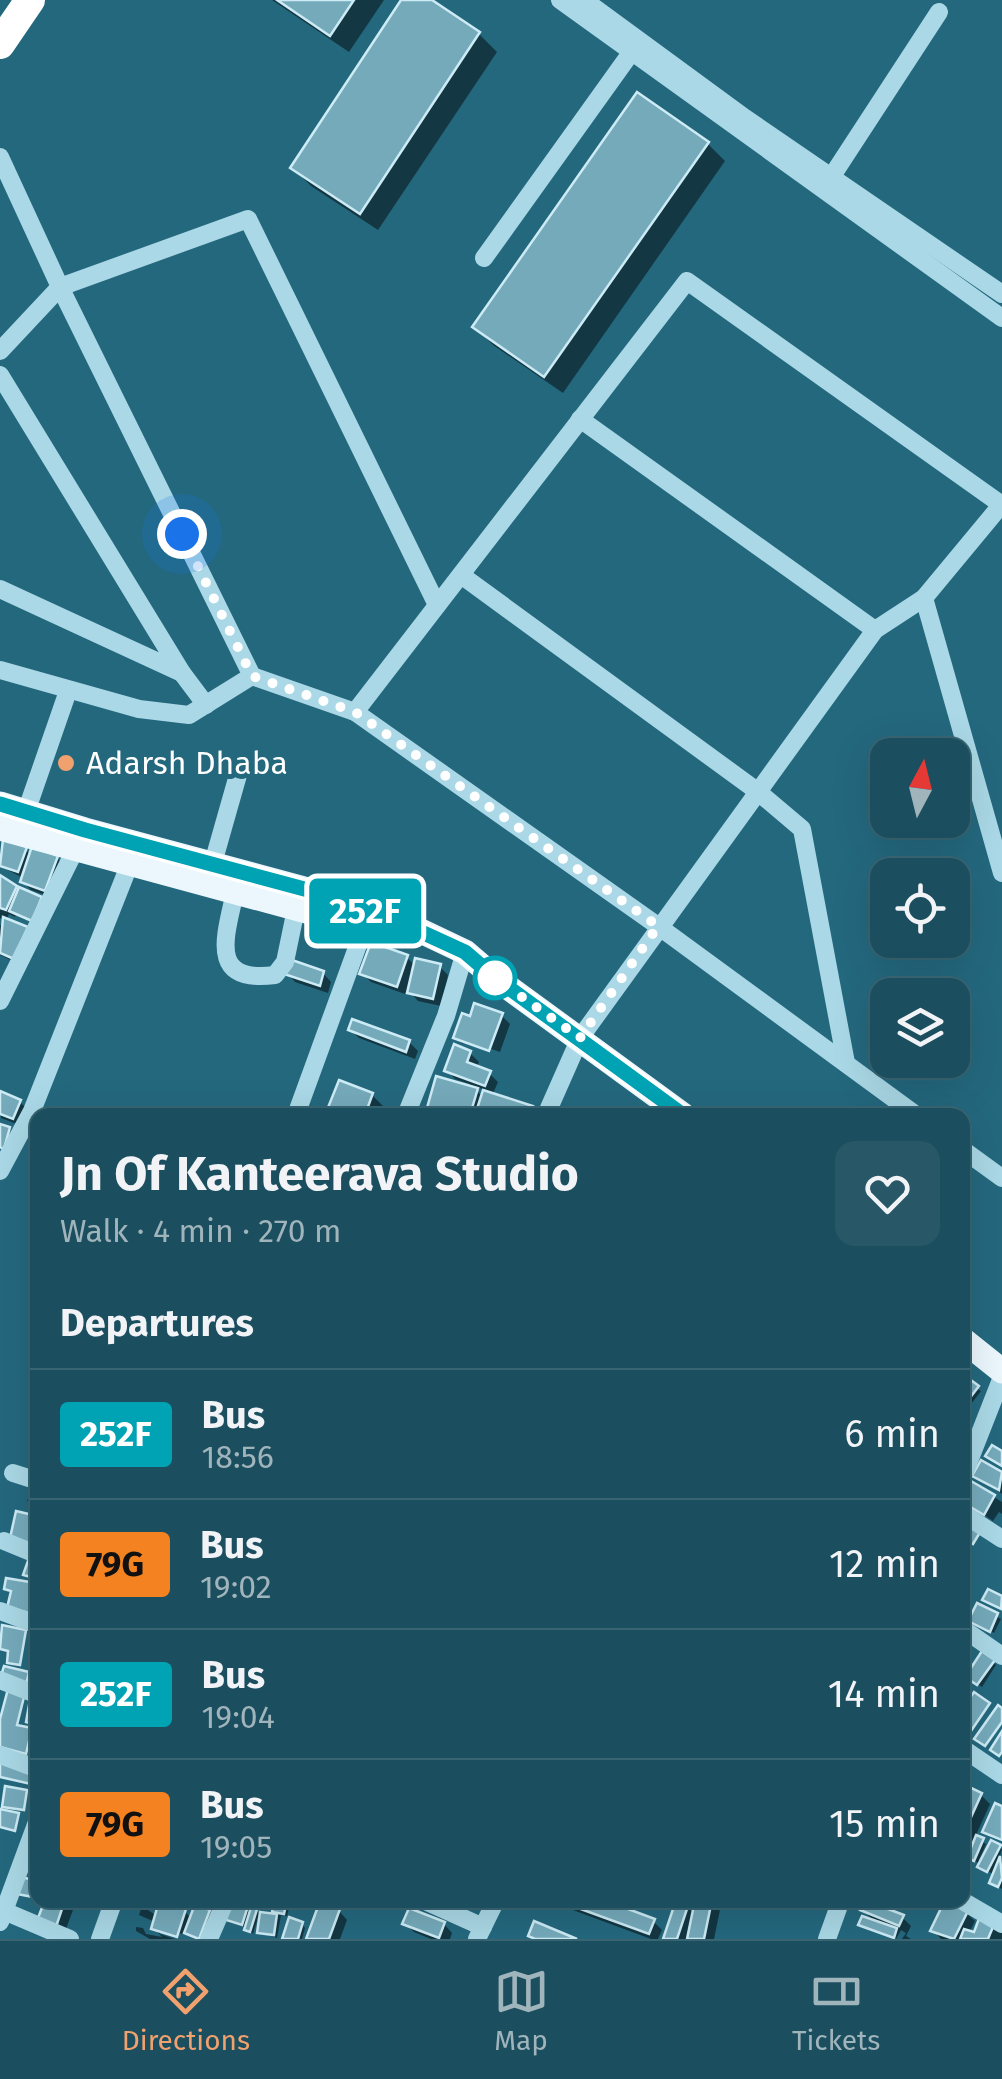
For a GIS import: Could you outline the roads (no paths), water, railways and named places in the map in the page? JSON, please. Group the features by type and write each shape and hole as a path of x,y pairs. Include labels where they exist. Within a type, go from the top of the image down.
{"highway":[{"path":"0,44 30,0"}],"main road":[{"path":"0,804 323,894 404,924 465,952 674,1108"},
{"path":"0,828 317,914 370,912"},
{"path":"970,1350 1002,1374"}],"street":[{"path":"560,0 832,176 1002,294"},
{"path":"584,0 635,46 1002,318"},
{"path":"832,176 939,12"},
{"path":"484,258 635,46"},
{"path":"0,157 252,676 355,712 906,1108"},
{"path":"0,351 60,287 248,219 437,605"},
{"path":"355,712 687,281 1002,504 924,598 875,630 580,1038 549,1108"},
{"path":"0,375 182,673 206,705"},
{"path":"580,419 875,630"},
{"path":"460,575 757,791 802,829 846,1064"},
{"path":"0,589 182,673"},
{"path":"924,598 1002,874"},
{"path":"0,670 139,709 189,715 252,676"},
{"path":"26,812 68,691"},
{"path":"213,863 238,774"},
{"path":"0,1001 75,850"},
{"path":"33,1108 130,863"},
{"path":"235,892 223,950 229,964 242,974 275,975 285,962 296,909"},
{"path":"299,1108 370,912"},
{"path":"409,1108 446,1016 465,952"},
{"path":"0,1170 30,1114"},
{"path":"970,1155 1002,1178"},
{"path":"970,1458 1002,1374"},
{"path":"13,1473 30,1478"},
{"path":"970,1518 1002,1539"},
{"path":"4,1541 30,1551"},
{"path":"0,1611 30,1622"},
{"path":"970,1634 1002,1656"},
{"path":"0,1680 30,1691"},
{"path":"0,1754 30,1766"},
{"path":"970,1754 1002,1776"},
{"path":"30,1841 2,1916 70,1939"},
{"path":"970,1905 1002,1924"},
{"path":"100,1939 111,1908"},
{"path":"210,1939 223,1908"},
{"path":"437,1908 480,1933 492,1908"},
{"path":"827,1939 837,1908"}],"place":[{"name":"Adarsh Dhaba","path":"66,763"}]}
